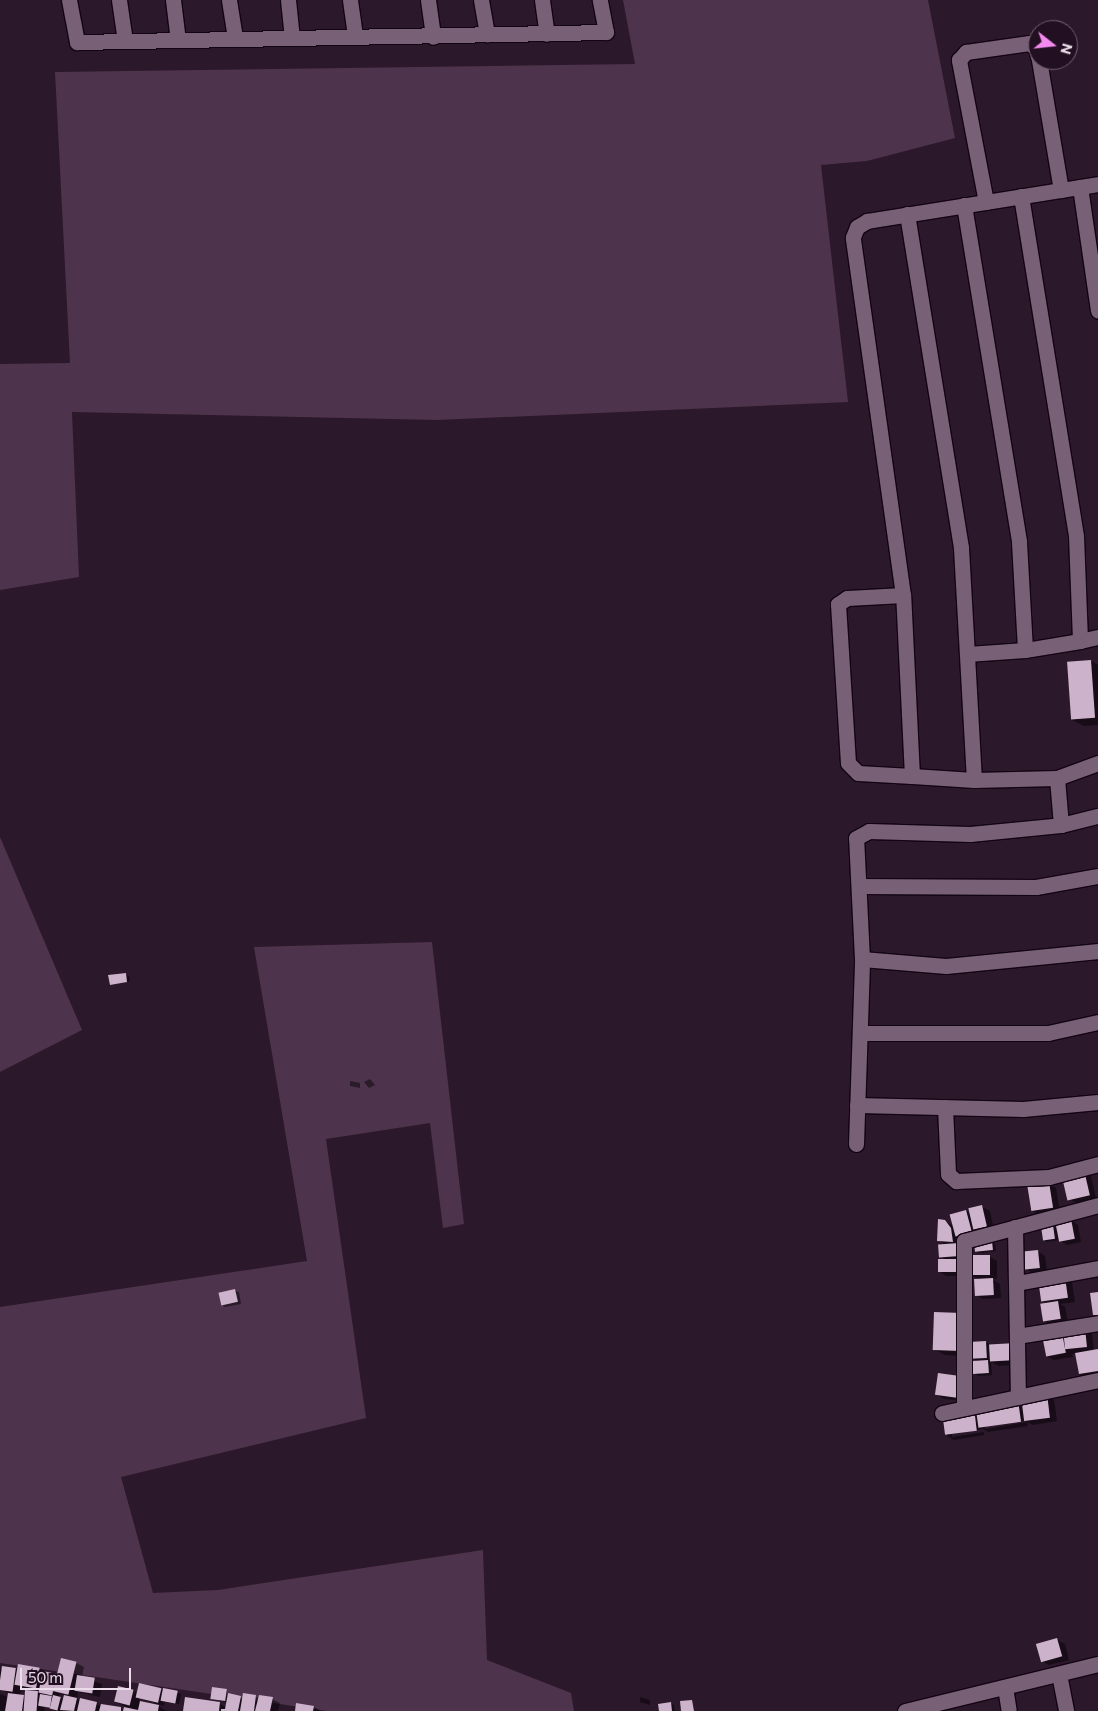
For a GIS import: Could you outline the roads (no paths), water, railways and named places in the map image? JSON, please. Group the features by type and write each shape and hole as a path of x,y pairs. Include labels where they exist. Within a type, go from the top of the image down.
{"street":[{"path":"69,0 77,42 355,36 433,37 606,32 600,0"},
{"path":"119,0 125,41"},
{"path":"173,0 178,39"},
{"path":"229,0 235,38"},
{"path":"288,0 292,37"},
{"path":"350,0 355,36"},
{"path":"428,0 433,37"},
{"path":"481,0 487,34"},
{"path":"542,0 547,34"},
{"path":"986,202 960,60 966,52 1028,43"},
{"path":"1040,70 1061,190"},
{"path":"912,776 903,595 853,237 857,227 867,221 1098,184"},
{"path":"1080,187 1098,311"},
{"path":"1020,196 1076,536 1080,641"},
{"path":"964,205 1019,542 1025,650"},
{"path":"906,214 961,548 974,780"},
{"path":"903,595 847,598 838,604 848,763 858,773 974,780 1057,778 1098,763"},
{"path":"967,654 1025,650 1098,637"},
{"path":"1057,778 1061,825"},
{"path":"856,1144 862,959 856,838 869,831 970,834 1061,825 1098,816"},
{"path":"859,886 1036,888 1098,876"},
{"path":"862,959 946,966 1098,951"},
{"path":"860,1033 1048,1033 1098,1022"},
{"path":"857,1105 1023,1109 1098,1102"},
{"path":"945,1107 948,1174 956,1181 1049,1177 1098,1164"},
{"path":"964,1408 964,1241 1098,1205"},
{"path":"1015,1227 1018,1397"},
{"path":"1017,1283 1098,1268"},
{"path":"1017,1336 1098,1323"},
{"path":"942,1413 1098,1380"},
{"path":"905,1711 952,1705 1005,1687 1098,1664"},
{"path":"1059,1674 1066,1711"},
{"path":"1005,1687 1009,1711"}]}
